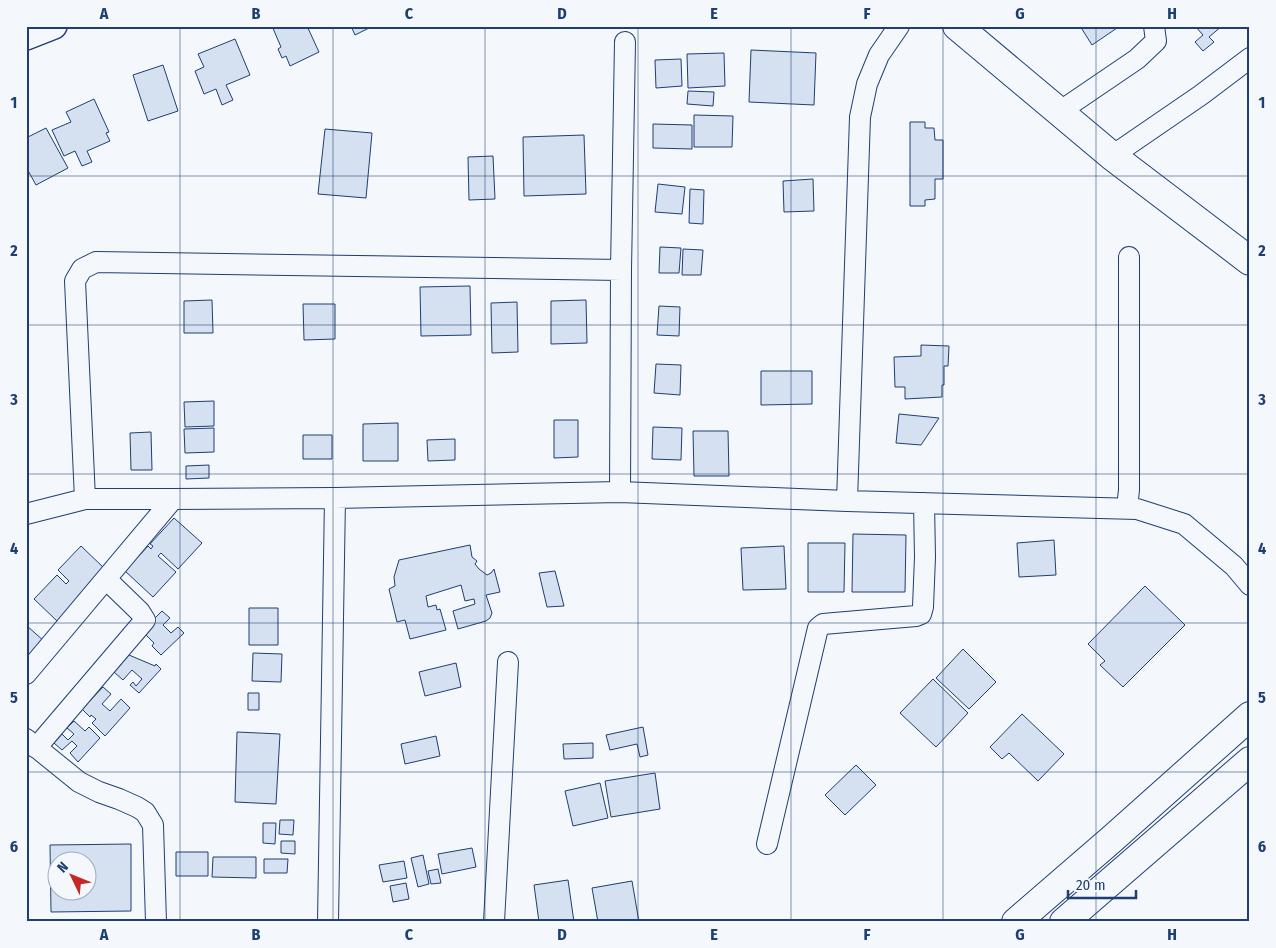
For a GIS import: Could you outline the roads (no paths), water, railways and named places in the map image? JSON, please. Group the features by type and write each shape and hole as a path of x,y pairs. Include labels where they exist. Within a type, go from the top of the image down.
{"main road":[{"path":"957,26 1112,156 1250,260"},
{"path":"1016,922 1250,716"},
{"path":"1064,922 1250,761"}],"street":[{"path":"26,37 54,26"},
{"path":"847,501 860,117 867,84 878,55 899,26"},
{"path":"1059,112 1137,60 1156,41 1154,26"},
{"path":"620,492 625,42"},
{"path":"1112,156 1201,95 1250,58"},
{"path":"1127,508 1129,490 1129,257"},
{"path":"85,499 75,281 82,269 96,262 621,270"},
{"path":"26,514 85,499 335,498 620,492 847,501 1127,508 1137,509 1184,524 1234,566 1250,585"},
{"path":"328,922 335,498"},
{"path":"26,674 173,499"},
{"path":"767,844 818,628 822,624 921,614 924,607 924,503"},
{"path":"106,580 140,612 145,620 31,743 79,782 145,812 153,825 156,922"},
{"path":"494,922 508,662"}]}
